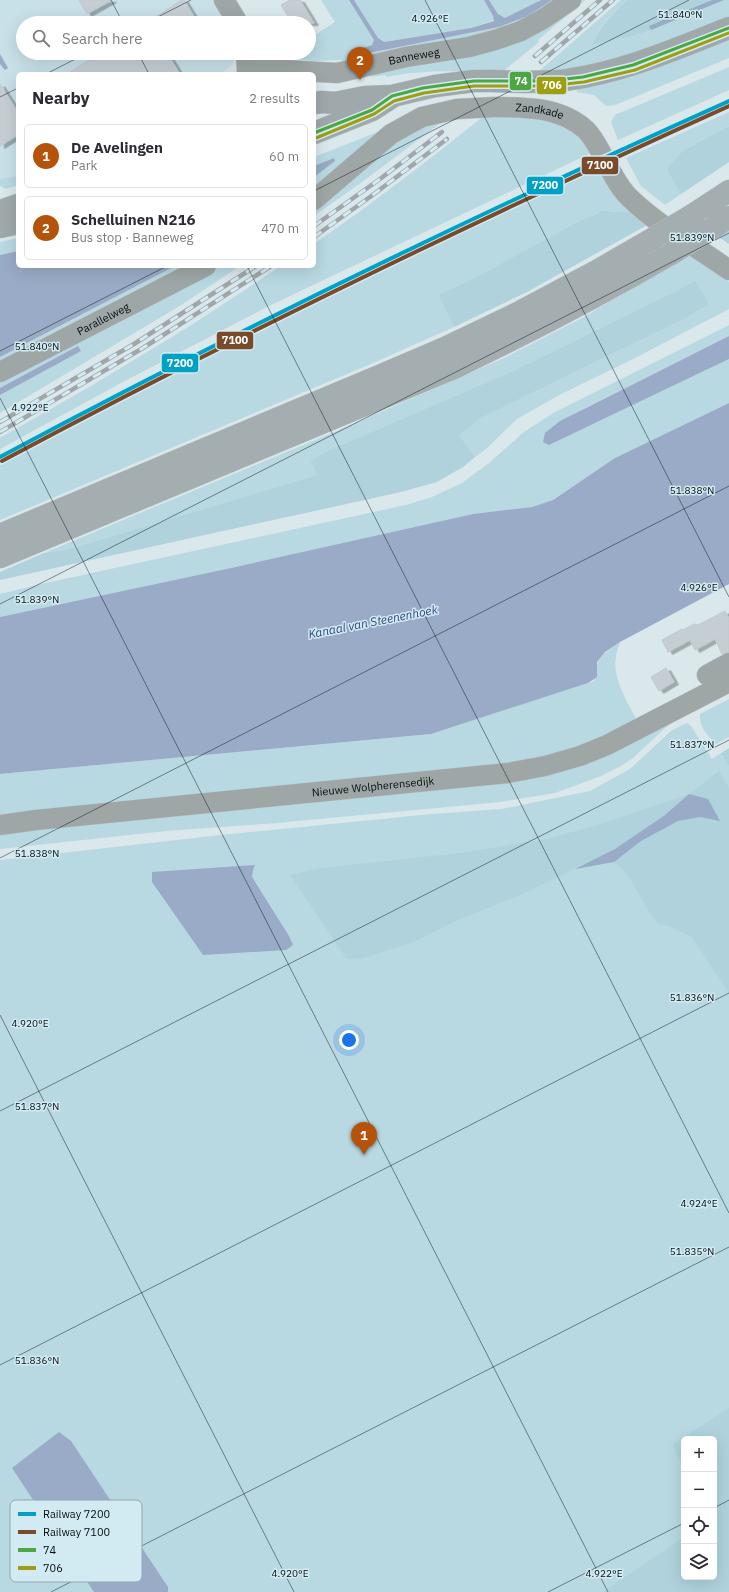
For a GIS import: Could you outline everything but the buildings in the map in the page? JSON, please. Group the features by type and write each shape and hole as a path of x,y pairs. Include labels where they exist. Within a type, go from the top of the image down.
{"highway":[{"path":"0,535 438,351 518,313 595,272 694,214 729,191"},
{"path":"0,557 456,367 528,332 610,289 674,252 721,222"}],"main road":[{"path":"316,103 335,103 365,97 392,96 435,86 474,81 526,82 565,80 608,72 640,62 729,28"},
{"path":"316,132 372,110 392,96"},
{"path":"316,112 323,110 335,103"},
{"path":"0,211 16,206"},
{"path":"0,227 16,223"}],"street":[{"path":"224,0 234,16"},
{"name":"Banneweg","path":"246,68 337,73 406,57 469,46 495,40 521,31 543,19 570,0"},
{"name":"Zandkade","path":"316,198 391,134 422,118 457,109 494,107 537,109 555,113 587,131 596,142 610,172 631,200 656,220 729,270"},
{"name":"Parallelweg","path":"0,372 202,268"},
{"path":"707,675 729,663"},
{"name":"Nieuwe Wolpherensedijk","path":"0,825 36,820 508,773 545,766 580,756 607,745 729,682"}],"shaded area":[{"path":"0,0 217,0 226,16 16,16 16,60 234,60 233,64 223,72 16,72 16,179 0,181"},
{"path":"321,0 349,0 374,40 372,45 351,52 351,55 354,56 499,27 528,16 552,0 563,0 518,26 349,66 341,60 315,61 305,60 316,60 316,34 335,22"},
{"path":"354,0 484,0 494,20 471,28 384,42 378,38"},
{"path":"489,0 541,0 505,19 498,14"},
{"path":"576,0 585,0 538,40 539,42 501,73 458,71 371,77 370,72 449,55"},
{"path":"621,0 627,0 602,26 593,44 710,0 729,0 729,18 671,42 580,69 537,73"},
{"path":"627,0 710,0 642,33 592,45 602,26"},
{"path":"729,36 729,58 615,105 606,106 594,95 577,92 577,88"},
{"path":"729,67 729,90 618,140 611,122 615,115"},
{"path":"729,112 729,126 684,150 668,172 681,194 665,205 641,186 626,158"},
{"path":"485,115 545,119 556,122 577,133 593,152 269,306 119,384 0,449 0,438 91,386 190,326 278,268 316,268 316,243 401,181"},
{"path":"442,122 316,215 316,207 392,145 430,124"},
{"path":"729,126 729,162 681,194 668,172 668,168 684,150"},
{"path":"388,128 316,188 316,156"},
{"path":"599,166 635,214 613,211 597,213 478,276 438,295 454,327 373,363 0,520 0,465 275,321"},
{"path":"16,176 16,186 6,189 0,186 0,179"},
{"path":"603,211 635,214 649,224 527,292 454,327 438,295 478,276 582,220"},
{"path":"729,229 729,244 717,236"},
{"path":"16,238 16,251 0,255 0,242"},
{"path":"689,254 729,282 729,309 633,359 559,395 517,419 486,449 475,457 459,435 479,419 688,317 707,305 692,282 513,371 327,451 310,461 317,475 69,549 44,553 337,431 502,359 584,317"},
{"path":"171,268 190,268 0,366 0,357"},
{"path":"214,268 237,268 178,307 0,413 0,379"},
{"path":"692,282 696,282 708,303 707,305 688,317 479,419 459,435 475,457 463,467 437,482 401,492 0,580 0,572 44,553 69,549 317,475 310,461 327,451 513,371"},
{"path":"729,325 729,336 583,409 550,429 572,434 729,359 729,403 615,458 553,500 532,507 473,514 231,568 0,617 0,594 406,505 432,497 462,483 489,463 524,432 555,412"},
{"path":"620,642 616,655 616,674 637,721 581,748 533,761 0,817 0,774 431,734 594,681 597,666 601,657"},
{"path":"729,699 729,737 716,744 702,727 700,714"},
{"path":"678,718 633,758 621,766 601,776 555,793 500,802 277,823 166,831 0,849 0,833 509,781"},
{"path":"687,723 691,726 712,759 721,753 723,756 729,753 729,1592 0,1592 0,860 221,835 432,814 502,809 590,791 630,769 671,731"},
{"path":"729,748 729,765 721,753"},
{"path":"719,771 729,788 729,993 692,937 669,926 659,924 647,909 628,876 614,862 641,841 678,821 700,817 690,794 665,815 615,849 529,891 456,921 414,942 363,958 347,959 290,875 322,868 460,853 547,839 601,824 689,794"},
{"path":"729,1408 729,1592 603,1592 681,1539 681,1580 717,1580 717,1436 685,1436"},
{"path":"681,1439 681,1461 677,1455 673,1444"}],"water":[{"path":"349,0 354,0 378,38 384,42 471,28 494,21 493,16 484,0 489,0 498,14 505,18 541,0 552,0 528,16 499,27 354,56 351,55 351,52 372,45 374,40"},
{"path":"712,0 724,0 651,30 649,26"},
{"path":"0,54 8,68 5,70 0,64"},
{"path":"334,158 335,161 316,175 316,165"},
{"path":"16,251 16,268 171,268 0,357 0,255"},
{"path":"729,336 729,359 549,445 543,442 545,433 560,421"},
{"path":"78,346 81,351 0,395 0,388"},
{"name":"Kanaal van Steenenhoek","path":"729,403 729,584 620,642 605,652 597,662 597,677 588,683 431,734 0,774 0,617 231,568 473,514 532,507 553,500 615,458"},
{"path":"689,794 708,799 720,821 700,817 678,821 641,841 614,862 575,869 615,849 665,815"},
{"path":"255,865 252,877 289,936 293,945 286,950 203,955 152,882 152,872"},
{"path":"59,1432 71,1441 110,1500 33,1500 12,1468"},
{"path":"142,1548 168,1587 168,1592 94,1592 87,1582 142,1582"}],"railway":[{"path":"535,56 600,0"},
{"path":"541,62 613,0"},
{"path":"316,225 442,132"},
{"path":"316,236 447,139"},
{"path":"0,422 134,344 253,268"},
{"path":"0,432 143,348 268,268"}],"rail line":[{"name":"7200","path":"0,457 271,317 544,185 729,101"},
{"name":"7100","path":"2,461 181,368 362,278 545,190 729,106"}],"transit line":[{"name":"74","path":"316,132 372,110 392,96 423,88 474,81 548,81 583,77 633,65 729,28"},
{"name":"706","path":"316,138 374,114 394,101 424,93 474,86 548,86 584,82 635,70 729,33"}],"place":[{"name":"Schelluinen N216","path":"360,80"},
{"name":"De Avelingen","path":"364,1155"}]}
